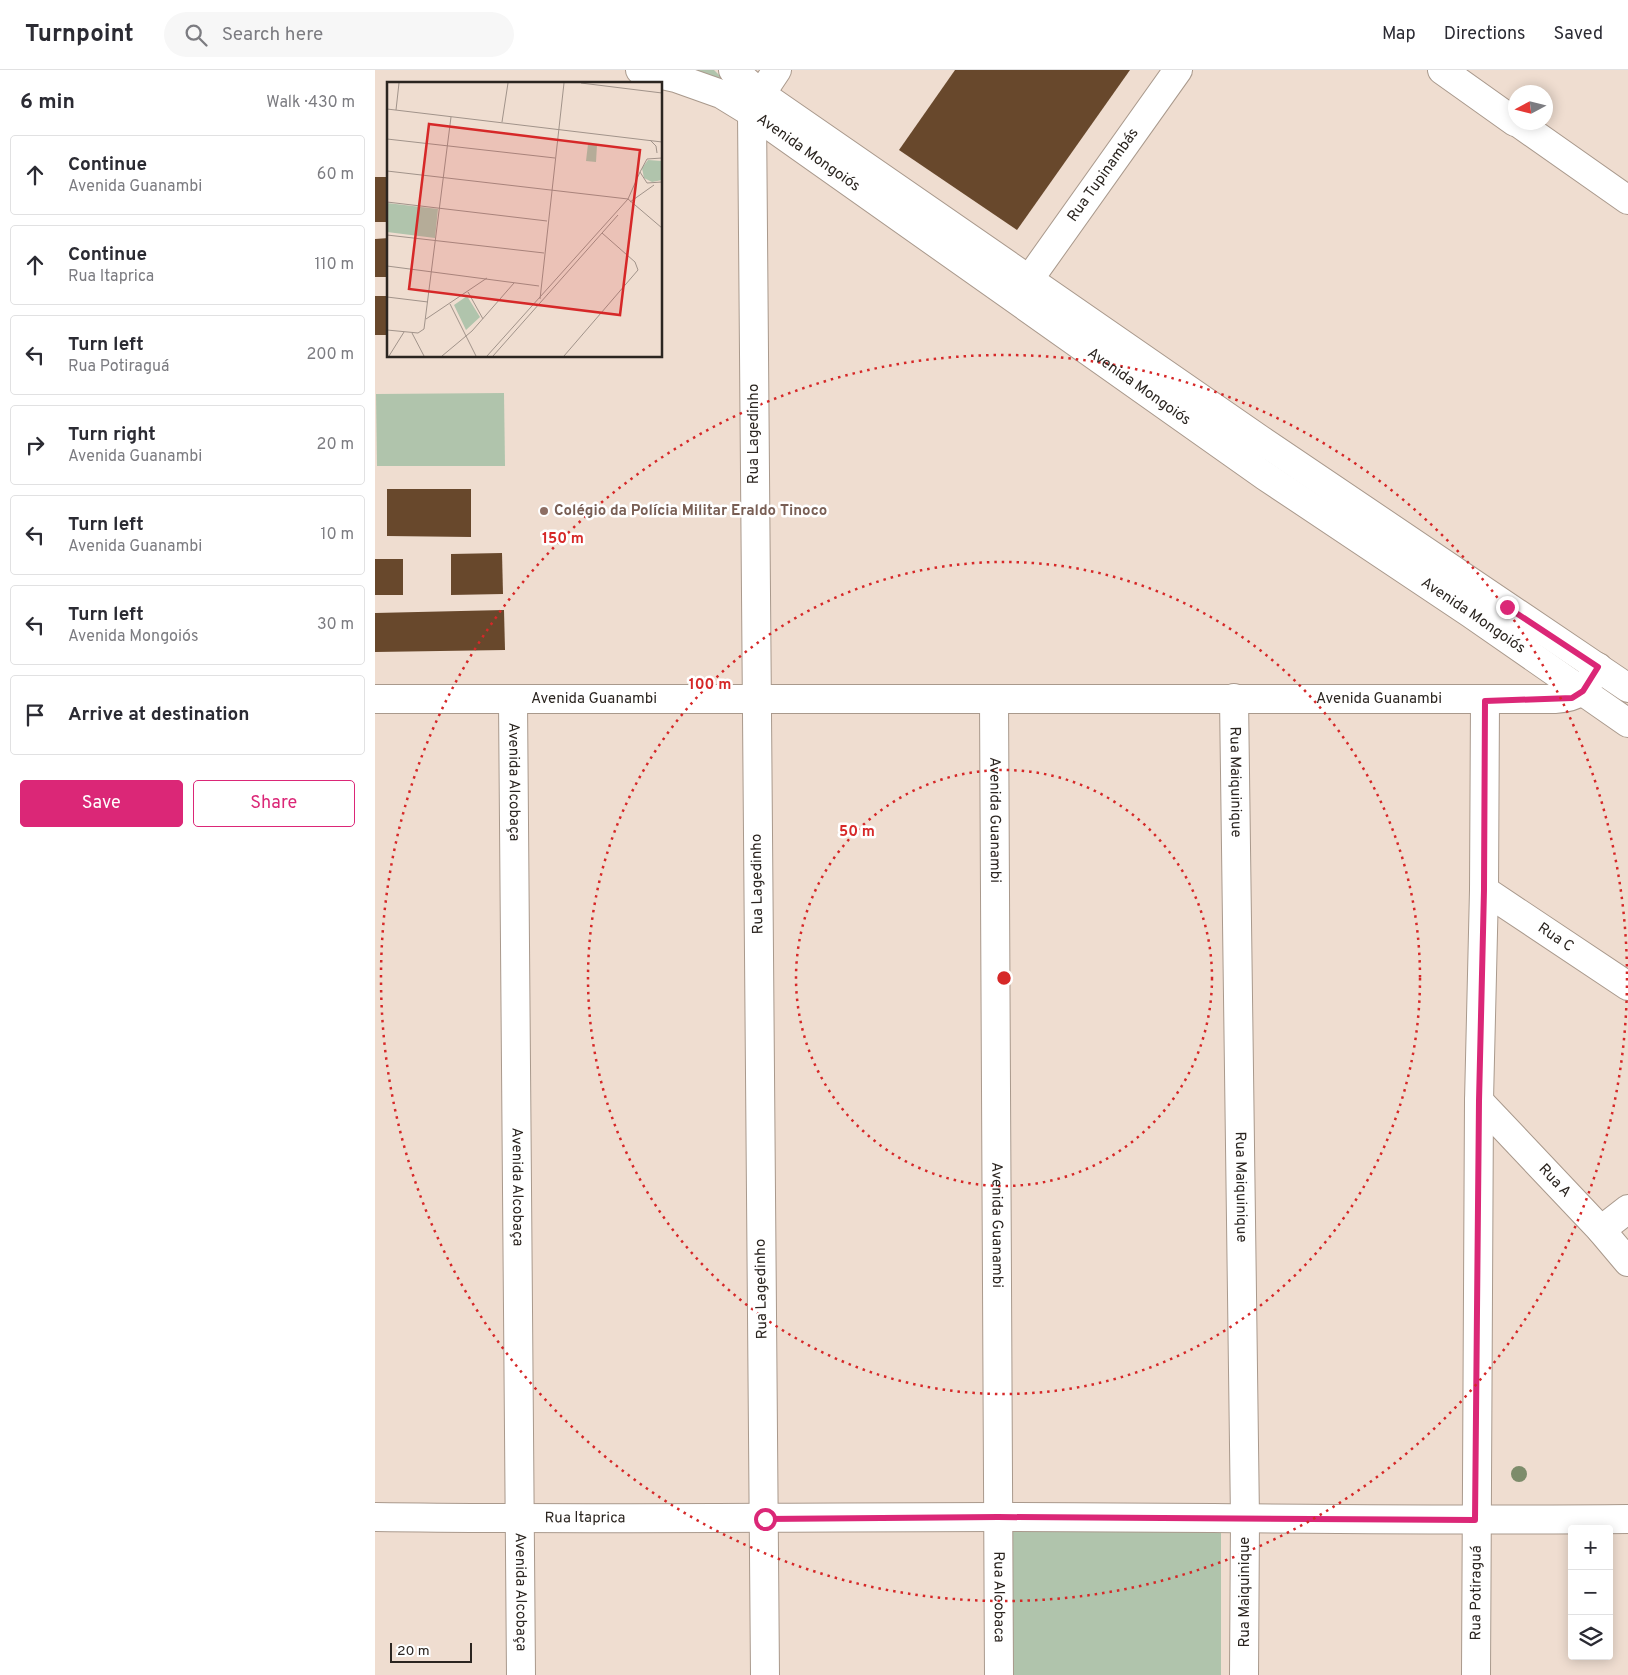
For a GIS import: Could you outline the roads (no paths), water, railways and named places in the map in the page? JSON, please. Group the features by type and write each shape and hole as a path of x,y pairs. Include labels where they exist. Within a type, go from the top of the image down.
{"street":[{"name":"Avenida Mongoiós","path":"640,70 676,78 757,104 1029,280 1499,602 1628,688"},
{"name":"Avenida Mongoiós","path":"733,70 757,104 1265,476 1471,613 1628,723"},
{"path":"757,104 777,70"},
{"name":"Rua Tupinambás","path":"1029,280 1178,70"},
{"path":"1441,70 1508,116"},
{"name":"Rua Lagedinho","path":"757,104 756,699 765,1675"},
{"path":"1527,130 1628,200"},
{"path":"1583,691 1598,667"},
{"name":"Avenida Guanambi","path":"375,699 513,701 1235,698 1485,701 1572,698 1583,691"},
{"name":"Rua Maiquinique","path":"1235,698 1245,1518 1245,1675"},
{"name":"Avenida Guanambi","path":"994,699 998,1517"},
{"name":"Avenida Alcobaça","path":"513,701 521,1675"},
{"name":"Rua Potiraguá","path":"1476,1675 1475,1520 1485,701"},
{"name":"Rua C","path":"1484,890 1628,986"},
{"name":"Rua A","path":"1479,1101 1601,1230 1628,1262"},
{"path":"1601,1230 1628,1210"},
{"name":"Rua Itaprica","path":"375,1517 765,1519"},
{"path":"765,1519 998,1517 1628,1519"},
{"name":"Rua Alcobaca","path":"998,1517 999,1675"}],"place":[{"name":"Colégio da Polícia Militar Eraldo Tinoco","path":"544,511"}]}
